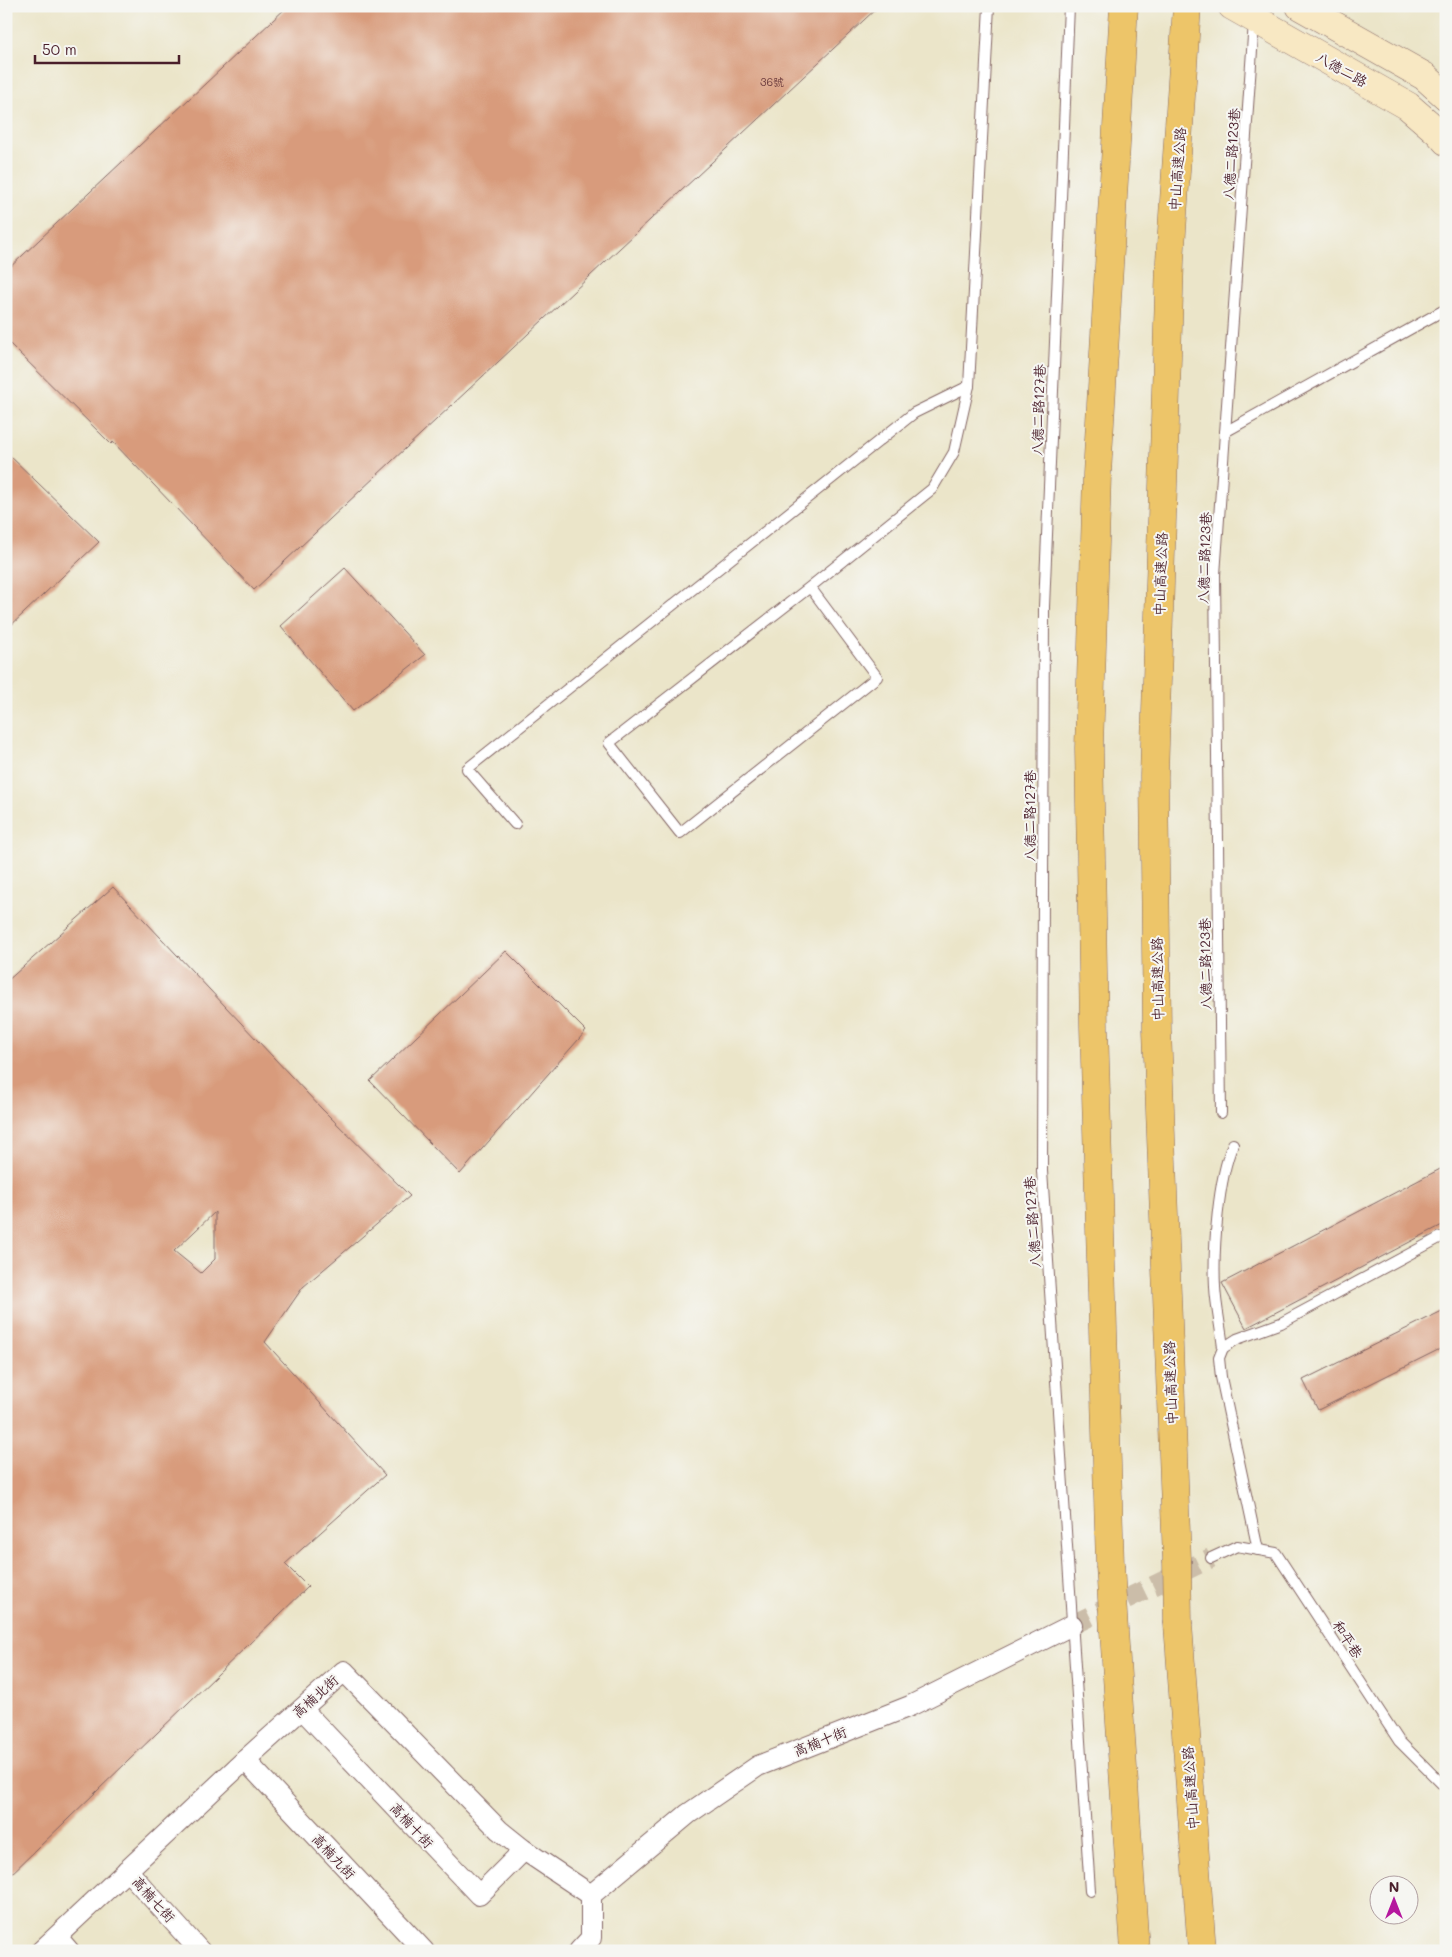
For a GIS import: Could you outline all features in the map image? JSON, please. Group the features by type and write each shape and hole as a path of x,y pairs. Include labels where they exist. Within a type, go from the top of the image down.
{"highway":[{"path":"1124,6 1097,474 1089,748 1094,1037 1110,1565 1135,1951"},
{"name":"中山高速公路","path":"1187,6 1170,261 1154,776 1158,1030 1178,1624 1202,1951"}],"street":[{"path":"1300,6 1424,76 1446,96"},
{"name":"八德二路","path":"1247,10 1408,106 1446,141"},
{"name":"高楠十街","path":"591,1895 688,1814 758,1766 910,1706 1072,1625"},
{"name":"高楠北街","path":"41,1951 63,1944 128,1870 245,1760 344,1671 499,1830 524,1850 591,1895"},
{"name":"高楠十街","path":"302,1708 479,1895 524,1850"},
{"name":"高楠九街","path":"245,1760 424,1951"},
{"name":"高楠七街","path":"128,1870 200,1951"},
{"path":"579,1951 591,1938 591,1895"}],"lane":[{"path":"810,587 877,677 680,833 608,743 810,587 932,489 954,452 969,386 989,6"},
{"name":"八德二路127巷","path":"1069,6 1044,607 1042,1171 1090,1891"},
{"name":"八德二路123巷","path":"1221,1113 1215,575 1225,432 1247,10"},
{"path":"1225,432 1446,308"},
{"path":"516,824 467,769 914,412 969,386"},
{"path":"1233,1144 1227,1158 1218,1217 1215,1289 1223,1348 1219,1358 1221,1376 1258,1550"},
{"path":"1223,1348 1237,1339 1281,1323 1441,1238"},
{"name":"和平巷","path":"1211,1558 1238,1546 1276,1552 1399,1741 1446,1788"}],"building":[{"path":"288,6 879,6 254,590 113,442 111,444 6,340 6,271"},
{"path":"6,452 99,542 6,630"},
{"path":"345,568 425,655 353,711 281,626"},
{"path":"113,887 322,1109 410,1196 303,1287 265,1342 385,1475 285,1564 308,1587 6,1879 6,982","holes":["215,1212 215,1259 201,1273 174,1251"]},
{"path":"506,951 586,1031 460,1174 370,1081"},
{"path":"1446,1166 1446,1223 1246,1328 1222,1283"},
{"path":"1446,1309 1446,1346 1318,1410 1303,1380"}],"tunnel":[{"path":"1072,1625 1211,1558"}]}
